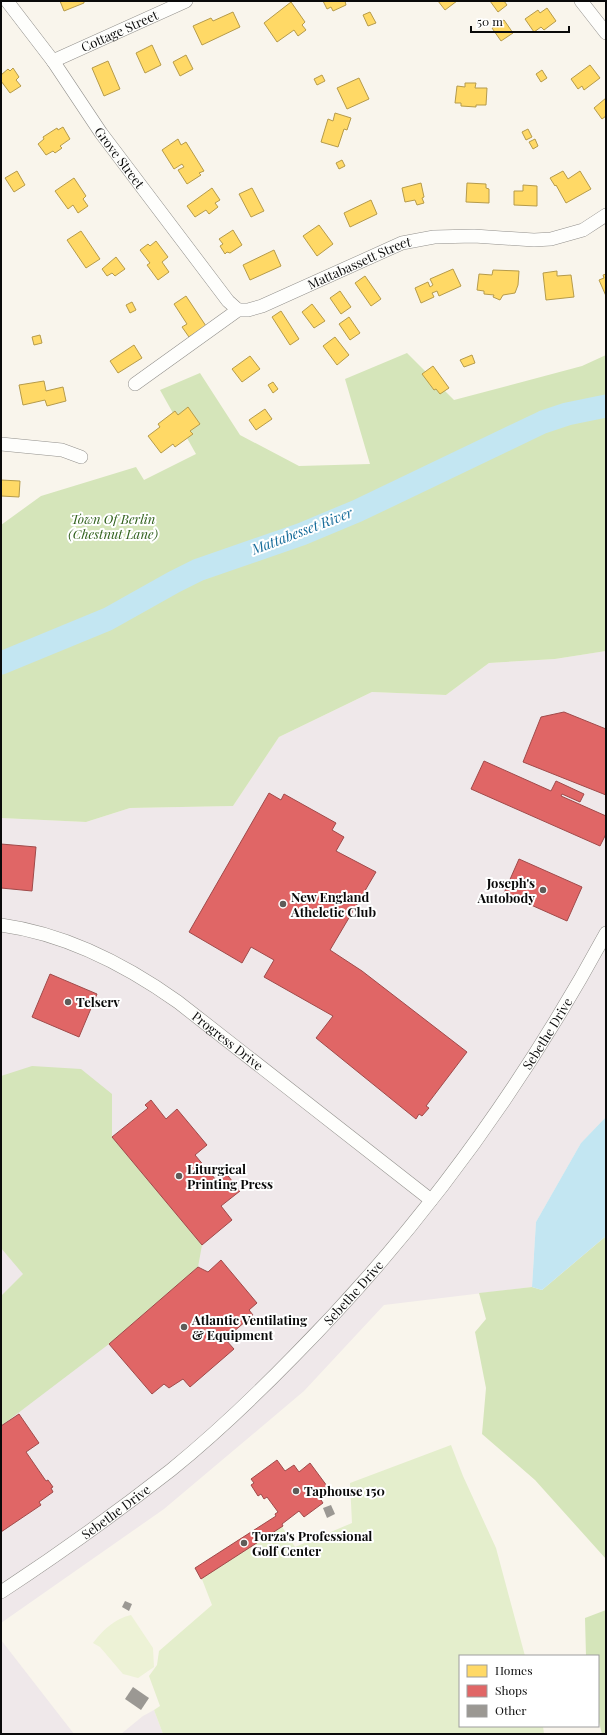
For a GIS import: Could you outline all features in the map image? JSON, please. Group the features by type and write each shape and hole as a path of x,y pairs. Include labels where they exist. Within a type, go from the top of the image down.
{"street":[{"name":"Grove Street","path":"6,1 54,61 101,133 228,301 238,310"},
{"name":"Cottage Street","path":"54,61 186,1"},
{"path":"581,1 606,34"},
{"name":"Mattabassett Street","path":"135,384 238,310 248,310 262,306 402,243 434,237 474,236 534,240 551,239 583,230 606,215"},
{"path":"1,444 62,450 82,457"},
{"name":"Progress Drive","path":"1,924 48,936 84,948 117,963 149,981 178,1002 431,1200"},
{"name":"Sebethe Drive","path":"1,1592 122,1507 171,1469 223,1425 261,1390 345,1304 388,1254 431,1200 476,1142 519,1081 578,985 606,933"}],"shaded area":[{"path":"606,651 606,1117 581,1143 536,1222 532,1287 384,1305 304,1391 164,1509 1,1623 1,818 86,822 130,808 233,806 279,737 372,692 446,695 489,663 555,659"},
{"path":"1,1640 74,1734 1,1734"},
{"path":"154,1710 163,1734 121,1734 143,1716"}],"green space":[{"name":"Town Of Berlin (Chestnut Lane)","path":"407,353 454,400 582,366 606,355 606,651 555,659 489,663 446,695 372,692 279,737 233,806 130,808 86,822 1,818 1,525 41,496 136,467 144,480 196,454 160,390 200,373 240,435 299,466 370,464 345,379"},
{"path":"32,1066 81,1069 112,1094 112,1137 202,1245 198,1267 109,1344 1,1426 1,1296 23,1274 1,1248 1,1076"},
{"path":"606,1236 606,1559 535,1480 482,1434 486,1388 475,1332 486,1319 479,1293 532,1287 542,1290"},
{"path":"451,1445 463,1476 496,1548 525,1655 459,1655 459,1727 543,1727 544,1734 163,1734 154,1710 160,1706 149,1676 157,1665 159,1651 212,1605 198,1569 276,1517 295,1547 352,1523 350,1483"},
{"path":"606,1610 606,1734 602,1734 599,1722 599,1655 586,1655 585,1618"},
{"path":"131,1615 153,1648 154,1667 138,1678 123,1674 100,1647 93,1643 114,1622"}],"water":[{"path":"606,1117 606,1236 542,1290 532,1287 536,1222 581,1143"}],"building: Homes":[{"path":"60,1 84,1 84,3 64,11"},
{"path":"323,1 345,1 346,5 333,11 331,7 327,9"},
{"path":"438,1 457,1 445,10"},
{"path":"490,1 504,1 507,5 498,12"},
{"path":"291,2 305,22 302,25 306,30 298,36 294,30 277,42 264,23"},
{"path":"547,8 556,21 544,30 541,27 534,32 525,19 538,10 540,13"},
{"path":"233,12 240,27 202,45 193,26 211,18 213,21"},
{"path":"370,12 376,23 368,26 363,15"},
{"path":"504,20 513,33 501,41 492,28"},
{"path":"152,45 161,65 145,73 136,53"},
{"path":"186,55 193,69 180,76 173,62"},
{"path":"108,61 120,89 104,96 92,68"},
{"path":"590,65 600,78 584,90 582,86 578,89 571,79"},
{"path":"13,68 19,77 16,80 21,86 10,93 1,81 1,75 8,69 10,71"},
{"path":"542,70 547,78 541,82 536,74"},
{"path":"322,75 325,81 317,85 314,79"},
{"path":"359,78 369,99 347,109 337,88"},
{"path":"465,83 476,83 475,88 487,88 486,105 476,105 476,107 461,106 461,103 455,103 457,86 465,87"},
{"path":"606,98 606,116 602,119 594,108"},
{"path":"335,113 351,118 347,130 344,129 338,147 321,142 328,119 333,121"},
{"path":"63,127 70,139 60,146 62,148 55,153 53,151 46,155 38,144 44,139 43,137 57,128 58,130"},
{"path":"528,129 532,137 526,140 522,132"},
{"path":"178,139 181,145 186,142 204,171 199,173 201,175 187,184 178,170 184,167 182,164 174,169 162,150"},
{"path":"535,139 538,146 533,149 529,142"},
{"path":"342,160 345,166 339,169 336,163"},
{"path":"17,171 25,185 14,192 5,178"},
{"path":"563,171 568,179 580,171 591,189 566,203 556,185 555,186 550,178"},
{"path":"74,178 86,196 83,199 88,206 78,213 73,205 68,209 55,191"},
{"path":"421,183 424,197 422,198 424,203 417,205 415,200 405,202 402,188"},
{"path":"467,183 486,184 486,188 489,189 489,203 466,202"},
{"path":"523,185 537,186 537,206 514,205 514,191 523,191"},
{"path":"212,188 220,200 215,203 218,207 209,214 206,210 195,217 187,206"},
{"path":"252,188 264,211 251,217 239,194"},
{"path":"371,200 377,214 350,227 344,213"},
{"path":"319,225 333,244 317,256 303,236"},
{"path":"233,230 242,245 230,253 227,252 225,254 220,246 223,244 219,239"},
{"path":"81,231 100,259 86,268 67,240"},
{"path":"156,241 168,257 162,262 169,272 158,280 147,265 150,263 140,250 148,244 150,246"},
{"path":"274,250 281,266 250,280 243,265"},
{"path":"116,257 125,269 115,276 112,273 107,276 102,269"},
{"path":"453,269 461,286 439,296 437,291 432,293 434,297 421,303 415,288 428,282 430,287 433,285 430,279"},
{"path":"493,270 519,271 518,285 515,293 503,295 500,300 493,297 494,295 484,294 484,291 477,290 479,274 492,275"},
{"path":"557,271 557,276 571,275 574,297 546,300 543,273"},
{"path":"606,274 606,296 599,280 604,278 603,275"},
{"path":"365,276 381,299 371,306 355,283"},
{"path":"340,291 351,307 341,314 330,298"},
{"path":"186,296 206,326 189,337 182,327 187,324 174,304"},
{"path":"132,302 136,310 130,313 126,305"},
{"path":"312,304 325,321 314,328 302,312"},
{"path":"281,311 299,339 290,345 272,317"},
{"path":"349,317 360,333 350,340 339,324"},
{"path":"40,335 42,343 34,345 32,337"},
{"path":"335,337 349,355 337,365 323,346"},
{"path":"134,345 142,358 118,373 110,361"},
{"path":"472,355 475,363 464,367 460,360"},
{"path":"250,356 260,369 242,382 232,369"},
{"path":"433,366 449,388 440,394 436,389 434,390 422,374"},
{"path":"44,381 46,391 63,387 66,401 47,406 45,400 23,405 19,385"},
{"path":"273,382 278,389 273,393 268,385"},
{"path":"188,407 200,424 190,431 193,434 175,447 173,444 161,453 148,436 160,427 158,424 175,411 178,415"},
{"path":"265,409 272,419 256,430 249,420"},
{"path":"1,480 20,481 19,497 1,496"}],"building: Shops":[{"path":"564,712 606,729 606,795 523,762 541,717"},
{"path":"484,761 551,791 556,781 584,794 580,802 562,794 561,796 606,816 606,834 600,846 471,789"},
{"path":"269,793 281,800 284,794 336,823 332,830 344,837 336,851 376,872 330,950 362,971 467,1052 426,1106 429,1108 422,1116 419,1114 416,1119 316,1038 333,1016 264,977 274,960 251,947 242,963 189,932"},
{"path":"1,844 36,847 32,891 1,888"},
{"name":"Joseph's Autobody","path":"519,859 582,887 567,921 504,893"},
{"path":"50,974 97,994 79,1037 32,1017"},
{"name":"Liturgical Printing Press","path":"151,1100 166,1119 177,1109 207,1145 195,1155 216,1180 225,1172 240,1191 221,1206 232,1220 202,1245 112,1137 148,1108 145,1105"},
{"name":"Atlantic Ventilating & Equipment","path":"221,1260 257,1303 249,1310 253,1315 225,1339 234,1349 190,1387 183,1379 169,1388 164,1384 152,1394 109,1344 198,1267 208,1272"},
{"path":"19,1414 39,1443 26,1452 46,1481 48,1480 53,1487 51,1488 53,1492 39,1502 41,1505 1,1532 1,1426"},
{"path":"277,1460 285,1471 294,1465 299,1472 310,1463 327,1486 317,1494 323,1503 304,1517 299,1511 282,1524 283,1526 201,1579 195,1568 276,1516 275,1514 278,1512 267,1497 264,1499 261,1494 258,1496 251,1485 254,1483 251,1479"}],"building: Other":[{"path":"331,1505 335,1514 327,1518 323,1508"},
{"path":"125,1601 132,1604 129,1611 122,1607"},
{"path":"133,1687 149,1698 141,1710 125,1699"}],"waterway":[{"name":"Mattabesset River","path":"1,663 108,619 198,570 302,534 357,511 543,422 567,414 606,406"}],"place":[{"name":"Joseph's Autobody","path":"543,890"},
{"name":"New England Atheletic Club","path":"283,904"},
{"name":"Telserv","path":"68,1002"},
{"name":"Liturgical Printing Press","path":"179,1176"},
{"name":"Atlantic Ventilating & Equipment","path":"184,1327"},
{"name":"Taphouse 150","path":"296,1491"},
{"name":"Torza's Professional Golf Center","path":"244,1543"}]}
